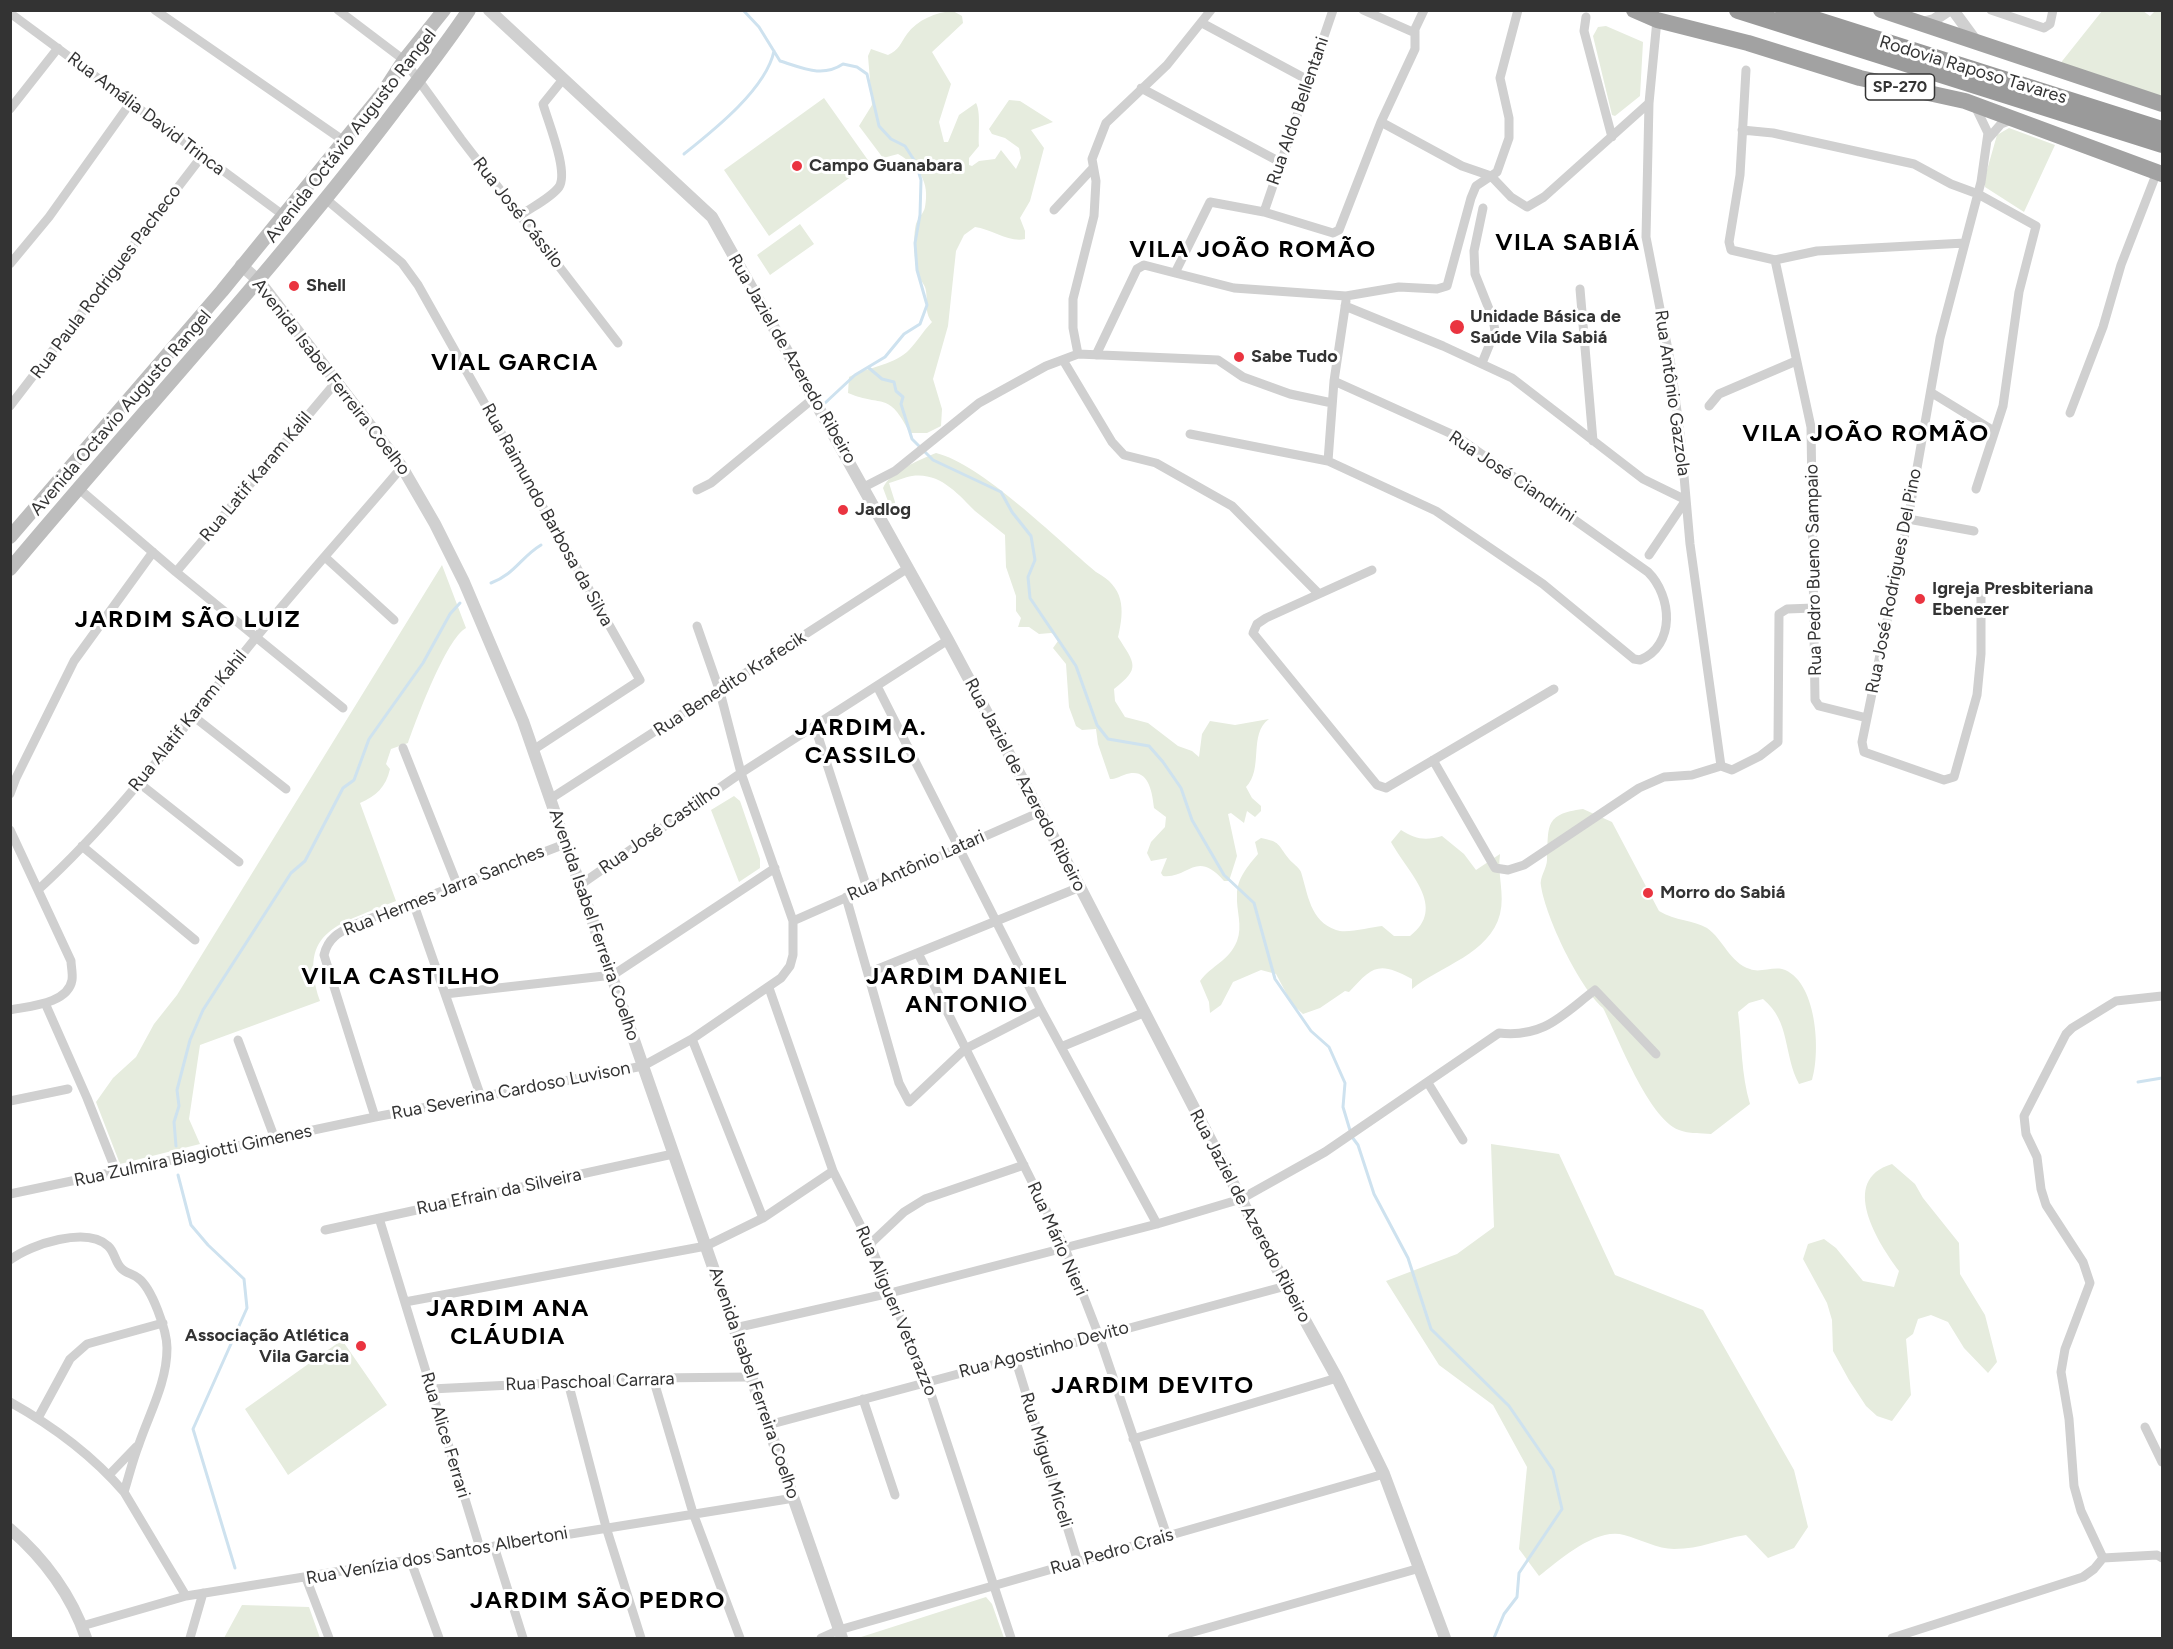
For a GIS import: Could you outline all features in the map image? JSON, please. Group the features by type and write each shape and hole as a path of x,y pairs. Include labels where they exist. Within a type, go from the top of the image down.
{"highway":[{"name":"SP-270","path":"1634,10 1657,20 1748,43 1860,78 1974,104 2160,173"},
{"name":"Rodovia Raposo Tavares","path":"1738,10 2163,144"},
{"name":"Rodovia Raposo Tavares","path":"1784,10 2163,130"},
{"path":"1881,10 2163,104"}],"main road":[{"name":"Avenida Octávio Augusto Rangel","path":"241,265 382,94 404,60 444,10"},
{"name":"Avenida Octávio Augusto Rangel","path":"259,281 327,200 420,80 469,10"},
{"path":"382,94 393,98 396,102 395,110"},
{"name":"Avenida Octavio Augusto Rangel","path":"10,537 17,520 241,265"},
{"name":"Avenida Octavio Augusto Rangel","path":"10,568 259,281"}],"street":[{"path":"155,10 344,141"},
{"path":"169,20 176,10"},
{"name":"Rua José Cássilo","path":"338,10 404,60 461,139 618,343"},
{"name":"Rua Jaziel de Azeredo Ribeiro","path":"489,10 712,217 948,640 1080,887 1143,1013 1286,1286 1337,1378 1384,1474 1446,1638"},
{"path":"1078,354 1073,328 1073,299 1094,216 1096,182 1092,170 1092,159 1106,123 1167,65 1211,10"},
{"name":"Rua Aldo Bellentani","path":"1264,212 1333,10"},
{"path":"1363,10 1415,33"},
{"path":"1175,273 1207,204 1213,201 1264,212 1336,233 1381,122 1415,49 1415,33 1424,10"},
{"path":"1346,301 1399,287 1437,289 1447,286 1476,186 1491,176 1501,165 1509,138 1509,118 1500,78 1518,10"},
{"path":"1922,23 1934,20 1951,10 1963,28 1976,41"},
{"path":"1992,10 2044,28 2050,24 2053,10"},
{"name":"Rua Amália David Trinca","path":"10,13 283,215"},
{"path":"1586,17 1584,31 1612,136"},
{"name":"Rua Antônio Gazzola","path":"1657,20 1649,103 1646,244 1671,365 1702,639 1721,766"},
{"path":"1202,22 1308,80"},
{"path":"10,109 58,48"},
{"path":"1746,70 1740,175 1729,246 1735,252 1775,260 1817,251 1965,243"},
{"path":"520,215 558,188 562,180 562,167 543,104 564,78"},
{"path":"1141,88 1280,162"},
{"path":"10,264 49,217 131,102"},
{"path":"1381,122 1462,165 1491,176 1523,207 1530,207 1649,103"},
{"path":"1974,104 1984,122 1988,139"},
{"path":"1988,139 2005,122 2019,121"},
{"path":"1742,130 1773,133 1871,156 1896,158 1978,194 2036,226 2019,292 2003,406 1976,489"},
{"name":"Rua José Rodrigues Del Pino","path":"1981,594 1981,654 1977,695 1958,771 1954,777 1944,780 1868,754 1862,749 1862,742 1908,519 1940,338 1978,194 1988,139"},
{"name":"Rua Paula Rodrigues Pacheco","path":"10,406 202,156"},
{"path":"1054,210 1092,170"},
{"path":"2070,413 2103,327 2121,265 2160,173"},
{"name":"Rua Raimundo Barbosa da Silva","path":"327,200 402,263 418,285 640,680 533,750"},
{"path":"1482,363 1495,331 1494,319 1475,273 1474,250 1483,208"},
{"name":"Rua Pedro Bueno Sampaio","path":"1775,260 1811,427 1816,703 1819,706 1867,718"},
{"name":"Avenida Isabel Ferreira Coelho","path":"241,265 259,281 402,467 464,582 533,750 841,1634"},
{"path":"1096,355 1137,269 1144,265 1234,288 1346,301 1512,378 1643,479 1686,500 1649,555 1636,564"},
{"path":"1580,289 1593,441"},
{"path":"1328,461 1334,381 1346,301"},
{"path":"864,487 895,471 979,403 1046,366 1078,354 1218,360 1243,376 1290,394 1332,404"},
{"path":"1063,360 1112,442 1124,455 1156,463 1232,506 1317,593"},
{"path":"1708,406 1719,394 1796,361"},
{"name":"Rua Latif Karam Kalil","path":"176,572 337,381"},
{"name":"Rua José Ciandrini","path":"1334,381 1456,436 1648,572"},
{"path":"1932,393 1994,430"},
{"path":"697,490 711,483 814,397"},
{"path":"1190,434 1328,461 1436,511 1543,584 1635,659 1640,660 1651,653 1667,630 1660,589 1648,572 1649,555"},
{"name":"Rua Alatif Karam Kahil","path":"39,889 139,783 256,638 402,467"},
{"path":"78,488 176,572 343,708"},
{"path":"1908,519 1974,531"},
{"path":"10,794 74,661 153,552"},
{"path":"326,558 394,620"},
{"name":"Rua Benedito Krafecik","path":"550,799 720,692 908,568"},
{"path":"1372,570 1266,618 1257,624 1253,633 1377,785 1386,788 1554,689"},
{"path":"1434,760 1495,868 1508,870 1524,865 1639,788 1664,777 1692,775 1721,766 1732,770 1760,756 1778,742 1779,614 1787,609 1814,608"},
{"name":"Rua Severina Cardoso Luvison","path":"375,1117 643,1066 692,1039 768,988 790,966 794,945 793,921 741,773 720,692 697,626"},
{"name":"Rua José Castilho","path":"580,885 741,773 948,640"},
{"path":"877,686 995,922 1157,1224"},
{"path":"193,716 286,789"},
{"path":"815,727 867,888"},
{"path":"403,748 457,884"},
{"path":"139,783 239,862"},
{"name":"Rua Antônio Latari","path":"793,921 1040,812"},
{"path":"10,830 71,961 73,979 63,995 45,1003 10,1011"},
{"name":"Rua Hermes Jarra Sanches","path":"375,1117 324,955 327,944 337,933 457,884 565,844"},
{"path":"82,846 195,940"},
{"path":"445,994 613,975 775,868"},
{"path":"868,973 1080,887"},
{"path":"846,897 899,1083 909,1102 965,1049 1041,1010"},
{"path":"413,902 481,1097"},
{"name":"Rua Mário Nieri","path":"918,953 1065,1248 1099,1336 1167,1536"},
{"name":"Rua Aligueri Vetorazzo","path":"768,988 833,1171 870,1244 927,1382 1011,1638"},
{"path":"735,1328 890,1293 1157,1224 1241,1198 1304,1166 1499,1033 1519,1035 1542,1030 1595,990 1656,1054"},
{"path":"2103,1558 2081,1511 2074,1486 2061,1372 2062,1358 2090,1283 2089,1277 2083,1262 2046,1205 2041,1189 2037,1157 2026,1134 2024,1116 2066,1034 2072,1028 2116,1001 2163,996"},
{"path":"45,1003 116,1171"},
{"path":"1061,1047 1143,1013"},
{"path":"692,1039 763,1218"},
{"path":"238,1040 275,1139"},
{"path":"1428,1083 1463,1140"},
{"path":"10,1101 68,1089"},
{"name":"Rua Zulmira Biagiotti Gimenes","path":"10,1194 375,1117"},
{"name":"Rua Efrain da Silveira","path":"326,1230 673,1154"},
{"path":"870,1244 904,1212 925,1199 1024,1165"},
{"path":"405,1302 706,1246 763,1218 833,1171"},
{"name":"Rua Alice Ferrari","path":"379,1218 480,1548"},
{"path":"10,1260 36,1247 80,1236 99,1239 110,1247 121,1268 140,1278 163,1323 167,1347 163,1382 138,1446 124,1492"},
{"name":"Rua Agostinho Devito","path":"768,1425 1286,1286"},
{"path":"38,1418 70,1359 87,1344 163,1323"},
{"name":"Rua Miguel Miceli","path":"1015,1358 1078,1562"},
{"name":"Rua Paschoal Carrara","path":"431,1389 653,1378 750,1377"},
{"path":"653,1378 693,1513 740,1638"},
{"path":"1133,1438 1337,1378"},
{"path":"568,1382 606,1527 641,1638"},
{"path":"863,1399 895,1495"},
{"path":"10,1402 54,1426 109,1475 124,1492 186,1596"},
{"path":"2145,1427 2163,1462"},
{"path":"109,1475 138,1446"},
{"name":"Rua Pedro Crais","path":"821,1638 1384,1474"},
{"name":"Rua Venízia dos Santos Albertoni","path":"84,1632 186,1596 794,1498"},
{"path":"10,1528 44,1562 68,1598 84,1632"},
{"path":"494,1546 523,1638"},
{"path":"1892,1638 2083,1577 2103,1558 2157,1555 2163,1558"},
{"path":"410,1559 439,1638"},
{"path":"1172,1638 1420,1568"},
{"path":"306,1578 329,1638"},
{"path":"190,1638 203,1593"}],"shaded area":[{"path":"953,11 962,16 963,23 932,52 951,84 939,122 944,142 948,142 959,115 976,103 979,117 979,146 969,158 969,165 995,159 1001,150 1016,169 1021,158 1019,148 1005,138 992,134 989,129 1009,100 1020,101 1053,122 1031,130 1044,148 1030,201 1020,218 1025,231 1025,239 1013,239 975,227 964,235 956,251 948,326 933,379 942,409 941,426 927,433 910,433 890,405 848,393 849,377 900,357 909,350 932,322 927,309 925,287 918,275 914,249 916,224 924,209 926,190 921,176 912,164 898,154 883,158 859,126 872,105 868,56 871,49 888,55 897,49 911,29 921,21 940,13"},
{"path":"2102,11 2143,11 2150,16 2155,11 2162,11 2162,101 2059,65"},
{"path":"1606,26 1643,42 1640,96 1615,116 1612,115 1593,36 1598,27"},
{"name":"Campo Guanabara","path":"824,98 870,163 769,236 724,170"},
{"path":"2009,128 2055,145 2024,212 1985,187 1985,177 1997,135"},
{"path":"800,224 814,244 770,275 757,255"},
{"path":"936,453 974,471 996,487 1112,584 1120,599 1121,617 1118,637 1133,665 1128,676 1114,689 1115,701 1125,717 1148,723 1178,746 1192,751 1199,757 1202,734 1210,721 1235,725 1269,719 1259,733 1254,771 1246,787 1252,798 1261,806 1261,811 1255,817 1247,811 1244,823 1231,813 1228,814 1237,856 1229,881 1224,881 1206,867 1199,866 1180,874 1163,876 1161,873 1167,858 1151,861 1147,853 1151,842 1165,827 1166,817 1154,808 1150,787 1144,777 1132,773 1110,779 1098,744 1096,729 1082,730 1076,726 1069,707 1066,664 1053,648 1058,641 1056,635 1039,634 1029,627 1018,627 1021,618 1016,611 1016,596 1006,567 1005,535 948,486 931,477 912,476 889,483 895,502 894,509 889,504 883,488 892,476"},
{"path":"442,565 466,628 458,635 441,663 408,743 391,749 386,764 390,769 383,786 360,803 396,901 341,924 328,933 319,944 314,958 314,977 320,1001 200,1045 189,1119 200,1144 120,1164 96,1102 113,1078 136,1057 154,1024 177,995"},
{"path":"734,796 740,801 760,859 760,868 739,882 711,810"},
{"path":"1583,809 1612,822 1659,911 1707,928 1743,966 1757,970 1782,969 1794,975 1803,987 1814,1018 1816,1052 1812,1080 1799,1084 1778,1018 1763,999 1749,1003 1738,1012 1743,1070 1750,1104 1711,1134 1679,1130 1667,1123 1656,1110 1635,1075 1603,1008 1574,969 1556,933 1544,900 1541,883 1547,863 1551,824 1561,814"},
{"path":"1401,830 1420,838 1442,836 1464,854 1476,870 1500,854 1500,914 1486,939 1463,958 1412,989 1412,979 1391,970 1376,969 1349,992 1345,991 1320,1008 1303,1014 1292,1004 1276,974 1261,970 1233,982 1221,1005 1210,1013 1209,1002 1200,981 1230,953 1237,941 1239,924 1237,889 1244,873 1258,854 1255,842 1261,838 1275,842 1300,870 1311,906 1327,926 1346,931 1382,926 1394,936 1410,936 1421,925 1425,913 1425,902 1415,878 1391,842"},
{"path":"1491,1144 1559,1154 1615,1275 1703,1310 1794,1470 1808,1527 1794,1548 1768,1558 1746,1535 1693,1547 1668,1549 1624,1535 1613,1534 1590,1540 1579,1546 1539,1576 1519,1549 1527,1467 1493,1405 1439,1365 1386,1281 1457,1254 1494,1227"},
{"path":"1892,1164 1915,1184 1923,1198 1959,1243 1960,1274 1985,1315 1997,1362 1988,1373 1964,1348 1948,1322 1931,1315 1918,1319 1913,1334 1906,1339 1911,1395 1892,1421 1877,1416 1866,1406 1833,1351 1832,1320 1827,1303 1803,1259 1808,1244 1824,1239 1836,1248 1863,1281 1894,1287 1899,1271 1873,1229 1867,1213 1865,1198 1867,1184 1876,1172"},
{"path":"342,1340 387,1405 288,1475 245,1409"},
{"path":"986,1597 992,1604 1004,1638 858,1638"},
{"path":"242,1605 309,1607 320,1638 224,1638"}],"waterway":[{"path":"743,10 759,27 780,61 820,71 843,64 857,67 867,74 879,126 891,139 905,146 916,163 921,180 920,215 915,243 917,270 927,305 920,324 904,334 885,357 855,375 825,403"},
{"path":"684,154 724,121 750,94 761,80 774,51"},
{"path":"869,368 882,379 894,382 896,391 903,397 901,404 912,439 933,460 1001,492 1012,512 1031,536 1035,560 1028,577 1030,598 1076,666 1097,725 1108,739 1149,746 1163,762 1181,788 1192,820 1224,875 1254,903 1275,979 1311,1031 1329,1047 1345,1083 1343,1107 1352,1137 1358,1145 1374,1194 1408,1258 1431,1329 1509,1406 1553,1470 1562,1509 1519,1573 1517,1597 1504,1614 1494,1638"},
{"path":"491,583 506,575 541,545"},
{"path":"176,1146 174,1122 179,1106 177,1090 190,1040 203,1010 291,873 305,861 343,788 354,780 369,739 423,663 450,614 460,603"},
{"path":"2138,1082 2162,1078"},
{"path":"178,1175 191,1225 208,1245 244,1279 247,1308 193,1429 235,1568"}],"place":[{"name":"Campo Guanabara","path":"797,166"},
{"name":"Shell","path":"294,286"},
{"name":"Unidade Básica de Saúde Vila Sabiá","path":"1457,327"},
{"name":"Sabe Tudo","path":"1239,357"},
{"name":"Jadlog","path":"843,510"},
{"name":"Igreja Presbiteriana Ebenezer","path":"1920,599"},
{"name":"Morro do Sabiá","path":"1648,893"},
{"name":"Associação Atlética Vila Garcia","path":"361,1346"}],"district":[{"name":"VILA SABIÁ","path":"1568,243"},
{"name":"VILA JOÃO ROMÃO","path":"1253,250"},
{"name":"VIAL GARCIA","path":"515,363"},
{"name":"VILA JOÃO ROMÃO","path":"1866,434"},
{"name":"JARDIM SÃO LUIZ","path":"188,620"},
{"name":"JARDIM A. CASSILO","path":"861,742"},
{"name":"VILA CASTILHO","path":"401,977"},
{"name":"JARDIM DANIEL ANTONIO","path":"967,991"},
{"name":"JARDIM ANA CLÁUDIA","path":"508,1323"},
{"name":"JARDIM DEVITO","path":"1153,1386"},
{"name":"JARDIM SÃO PEDRO","path":"598,1601"}]}
